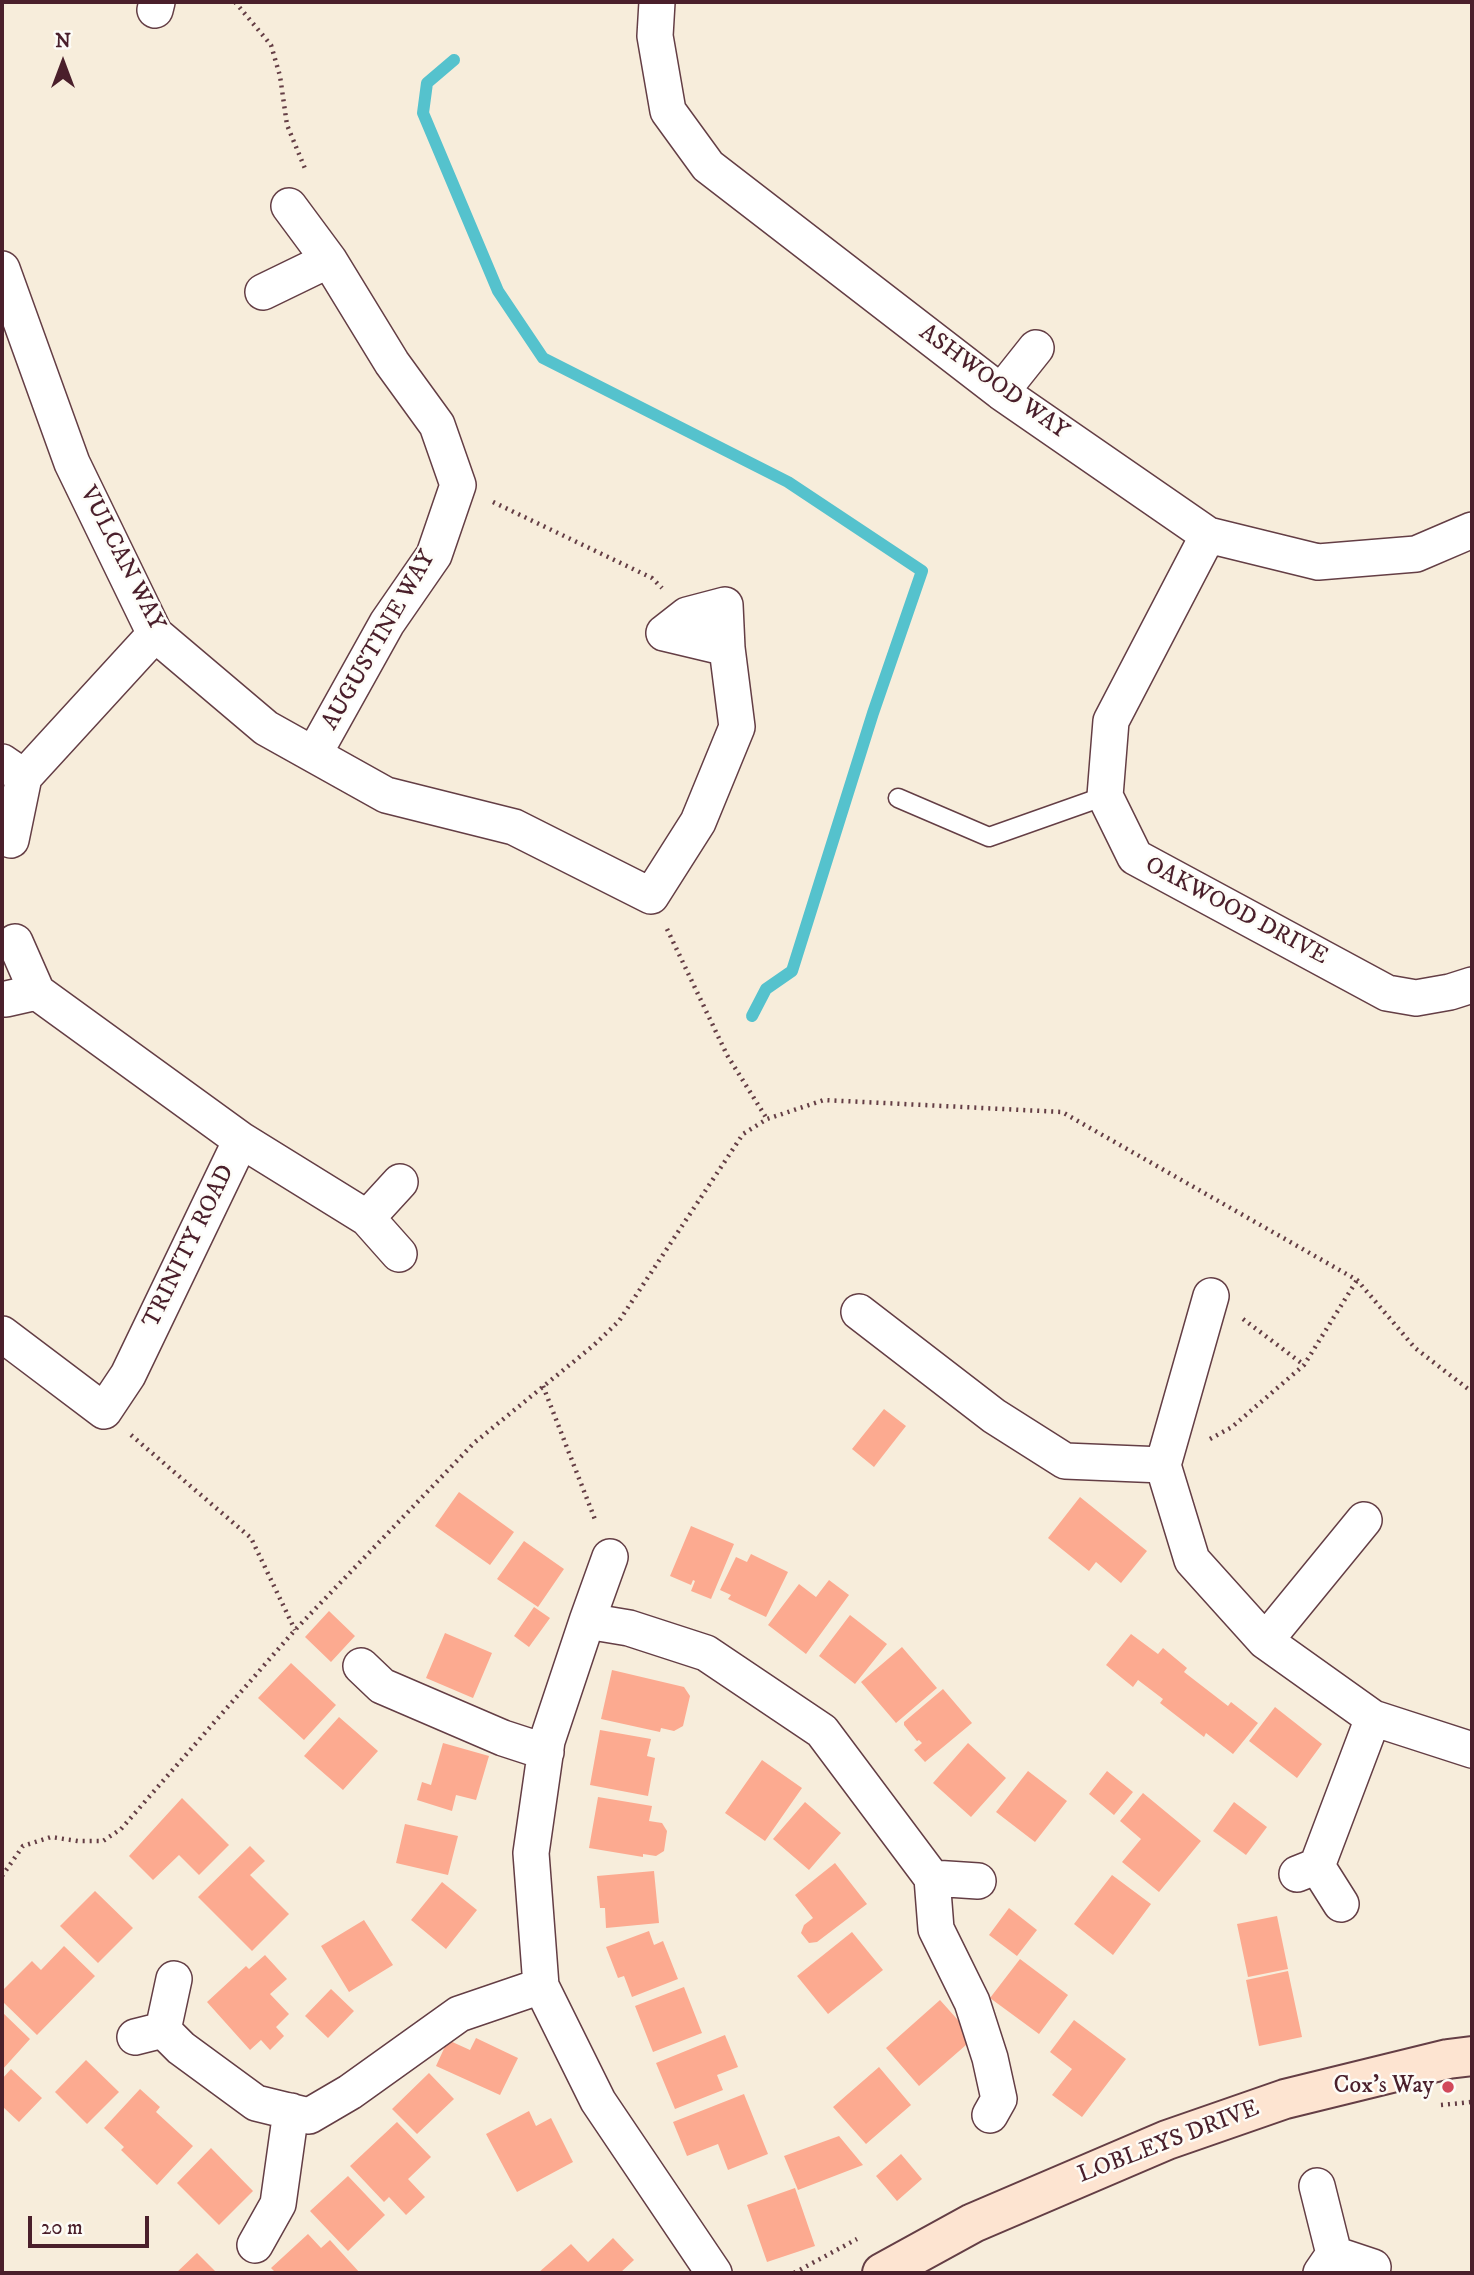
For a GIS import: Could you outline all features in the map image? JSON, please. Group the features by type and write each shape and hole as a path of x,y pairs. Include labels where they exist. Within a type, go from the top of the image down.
{"street":[{"name":"ASHWOOD WAY","path":"657,2 655,36 668,111 708,166 1001,392 1208,535 1318,562 1416,554 1472,530"},
{"path":"289,206 329,260 392,363 437,425 458,485"},
{"path":"263,292 329,260"},
{"name":"VULCAN WAY","path":"2,269 72,463 155,634 266,728 386,795 514,827 652,896"},
{"path":"1001,392 1036,348"},
{"name":"AUGUSTINE WAY","path":"314,754 387,623 433,555 458,485"},
{"path":"1105,796 1111,721 1208,535"},
{"path":"652,896 698,822 737,727 727,648 675,624"},
{"path":"11,840 13,770 155,634"},
{"name":"OAKWOOD DRIVE","path":"1105,796 1135,857 1387,993 1416,998 1472,985"},
{"path":"15,942 21,996 241,1140"},
{"name":"TRINITY ROAD","path":"104,1411 128,1375 241,1140 367,1218 399,1254"},
{"path":"367,1218 400,1182"},
{"path":"1212,1296 1163,1465 1192,1560 1265,1641 1373,1718 1472,1750"},
{"path":"859,1312 994,1416 1065,1461 1163,1465"},
{"path":"2,1334 104,1411"},
{"path":"1265,1641 1364,1520"},
{"path":"610,1557 547,1741 531,1853 541,1986 598,2101 702,2269"},
{"path":"587,1622 629,1628 706,1653 822,1731 932,1878 936,1929 972,2002 990,2058 999,2099 990,2115"},
{"path":"361,1666 382,1686 503,1738 546,1752"},
{"path":"1340,1904 1307,1870 1373,1718"},
{"path":"932,1878 978,1881"},
{"path":"174,1979 149,2033 181,2048 256,2104 309,2116 350,2092 459,2014 541,1986"},
{"name":"LOBLEYS DRIVE","path":"882,2273 973,2223 1167,2140 1285,2099 1448,2059 1472,2056"},
{"path":"255,2245 278,2204 291,2112"},
{"path":"1317,2186 1328,2264 1373,2267"}],"lane":[{"path":"898,798 989,836 1105,796"}],"path":[{"path":"234,2 271,45 280,76 287,125 307,172"},
{"path":"458,485 652,578 675,624"},
{"path":"652,896 727,1055 767,1119"},
{"path":"2,1876 23,1846 51,1837 103,1841 121,1829 295,1630 474,1443 619,1321 743,1134 767,1119 824,1100 1062,1112 1357,1280 1415,1348 1472,1392"},
{"path":"1163,1465 1232,1427 1304,1365 1357,1280"},
{"path":"1212,1296 1304,1365"},
{"path":"543,1386 610,1557"},
{"path":"104,1411 251,1538 295,1630"},
{"path":"1433,2106 1472,2102"}],"building":[{"path":"884,1409 906,1426 874,1467 852,1449"},
{"path":"459,1492 514,1532 490,1565 435,1526"},
{"path":"1080,1497 1147,1551 1121,1583 1096,1562 1089,1571 1048,1538"},
{"path":"691,1526 734,1544 711,1599 691,1591 695,1581 693,1580 691,1585 670,1576"},
{"path":"524,1541 564,1569 538,1607 497,1579"},
{"path":"751,1554 788,1572 766,1617 728,1599 731,1595 720,1590 736,1557 747,1562"},
{"path":"829,1580 849,1595 806,1654 768,1625 799,1584 816,1597"},
{"path":"534,1607 550,1618 529,1647 514,1636"},
{"path":"329,1611 355,1636 331,1662 305,1637"},
{"path":"850,1615 887,1644 855,1684 819,1656"},
{"path":"445,1633 492,1653 473,1698 426,1678"},
{"path":"1131,1634 1158,1654 1163,1648 1187,1668 1184,1672 1228,1706 1231,1702 1258,1723 1233,1754 1206,1733 1204,1737 1160,1703 1163,1699 1138,1680 1133,1687 1106,1665"},
{"path":"902,1647 937,1688 896,1723 861,1682"},
{"path":"291,1663 336,1705 304,1740 258,1698"},
{"path":"612,1670 684,1687 690,1696 683,1726 674,1731 661,1728 660,1732 601,1719"},
{"path":"943,1689 972,1723 925,1762 914,1750 922,1743 917,1741 904,1722"},
{"path":"1275,1707 1322,1744 1297,1778 1249,1741"},
{"path":"339,1717 378,1751 343,1790 304,1756"},
{"path":"600,1730 651,1739 647,1756 655,1758 648,1796 590,1785"},
{"path":"443,1743 489,1756 476,1800 456,1795 452,1811 417,1800 422,1782 431,1785"},
{"path":"968,1743 1006,1778 971,1817 933,1783"},
{"path":"762,1760 802,1788 765,1841 725,1813"},
{"path":"1028,1771 1067,1801 1035,1842 996,1812"},
{"path":"1107,1771 1133,1792 1114,1815 1089,1794"},
{"path":"1143,1793 1201,1841 1159,1892 1122,1862 1141,1839 1120,1821"},
{"path":"598,1797 652,1806 649,1821 662,1823 667,1831 664,1851 656,1856 643,1854 643,1857 589,1848"},
{"path":"182,1798 229,1845 199,1875 179,1855 153,1880 129,1856"},
{"path":"805,1802 841,1833 809,1870 773,1839"},
{"path":"1234,1802 1267,1827 1246,1855 1213,1831"},
{"path":"405,1824 458,1836 448,1875 396,1863"},
{"path":"250,1846 265,1861 250,1875 289,1914 252,1951 198,1897"},
{"path":"835,1863 867,1904 817,1942 809,1943 801,1933 804,1925 813,1918 795,1895"},
{"path":"654,1871 659,1923 606,1928 605,1908 600,1908 597,1876"},
{"path":"1112,1875 1151,1904 1113,1955 1074,1924"},
{"path":"442,1882 477,1910 446,1949 411,1920"},
{"path":"95,1891 133,1928 98,1963 60,1926"},
{"path":"1009,1908 1037,1930 1017,1956 989,1935"},
{"path":"1277,1916 1288,1969 1248,1977 1237,1924"},
{"path":"364,1920 393,1965 349,1992 321,1946"},
{"path":"649,1931 654,1945 663,1941 678,1979 632,1997 624,1976 618,1978 606,1947"},
{"path":"852,1932 883,1970 828,2014 797,1976"},
{"path":"64,1946 95,1976 37,2035 2,2001 2,1991 32,1961 41,1970"},
{"path":"265,1955 287,1979 270,1994 289,2014 276,2027 284,2036 270,2050 261,2040 250,2050 207,2002 246,1966 249,1969"},
{"path":"1020,1959 1068,1995 1039,2034 990,1998"},
{"path":"1288,1971 1302,2037 1259,2046 1246,1980"},
{"path":"684,1987 702,2033 653,2052 635,2006"},
{"path":"331,1989 354,2011 328,2038 305,2016"},
{"path":"940,2000 974,2038 919,2086 886,2048"},
{"path":"2,2012 30,2039 2,2070"},
{"path":"1074,2020 1126,2059 1082,2117 1052,2095 1072,2069 1050,2052"},
{"path":"725,2035 738,2067 717,2075 723,2090 675,2109 656,2063"},
{"path":"476,2038 518,2058 500,2095 436,2066 448,2040 470,2050"},
{"path":"86,2060 119,2092 87,2124 55,2092"},
{"path":"879,2067 911,2105 866,2144 833,2107"},
{"path":"11,2069 42,2098 19,2122 2,2106 2,2079"},
{"path":"429,2073 454,2099 417,2134 392,2109"},
{"path":"140,2089 160,2107 156,2112 193,2146 157,2185 121,2150 124,2147 104,2128"},
{"path":"744,2094 768,2154 728,2170 718,2144 687,2156 673,2122"},
{"path":"529,2111 536,2126 551,2118 573,2162 517,2192 486,2134"},
{"path":"397,2122 431,2157 408,2179 425,2197 406,2215 389,2197 384,2202 350,2166"},
{"path":"839,2136 863,2165 798,2190 784,2156"},
{"path":"211,2148 253,2191 219,2225 177,2183"},
{"path":"901,2154 922,2179 897,2201 876,2176"},
{"path":"348,2176 385,2215 348,2251 310,2211"},
{"path":"795,2188 815,2246 767,2262 747,2205"},
{"path":"308,2234 321,2248 330,2240 360,2273 276,2273 271,2268"},
{"path":"613,2238 634,2260 620,2273 538,2273 571,2244 588,2262"},
{"path":"197,2253 217,2273 176,2273"}],"waterway":[{"path":"454,60 427,83 423,113 498,291 543,358 788,482 922,571 873,713 792,971 766,989 752,1016"}],"place":[{"name":"Cox's Way","path":"1448,2087"}]}
